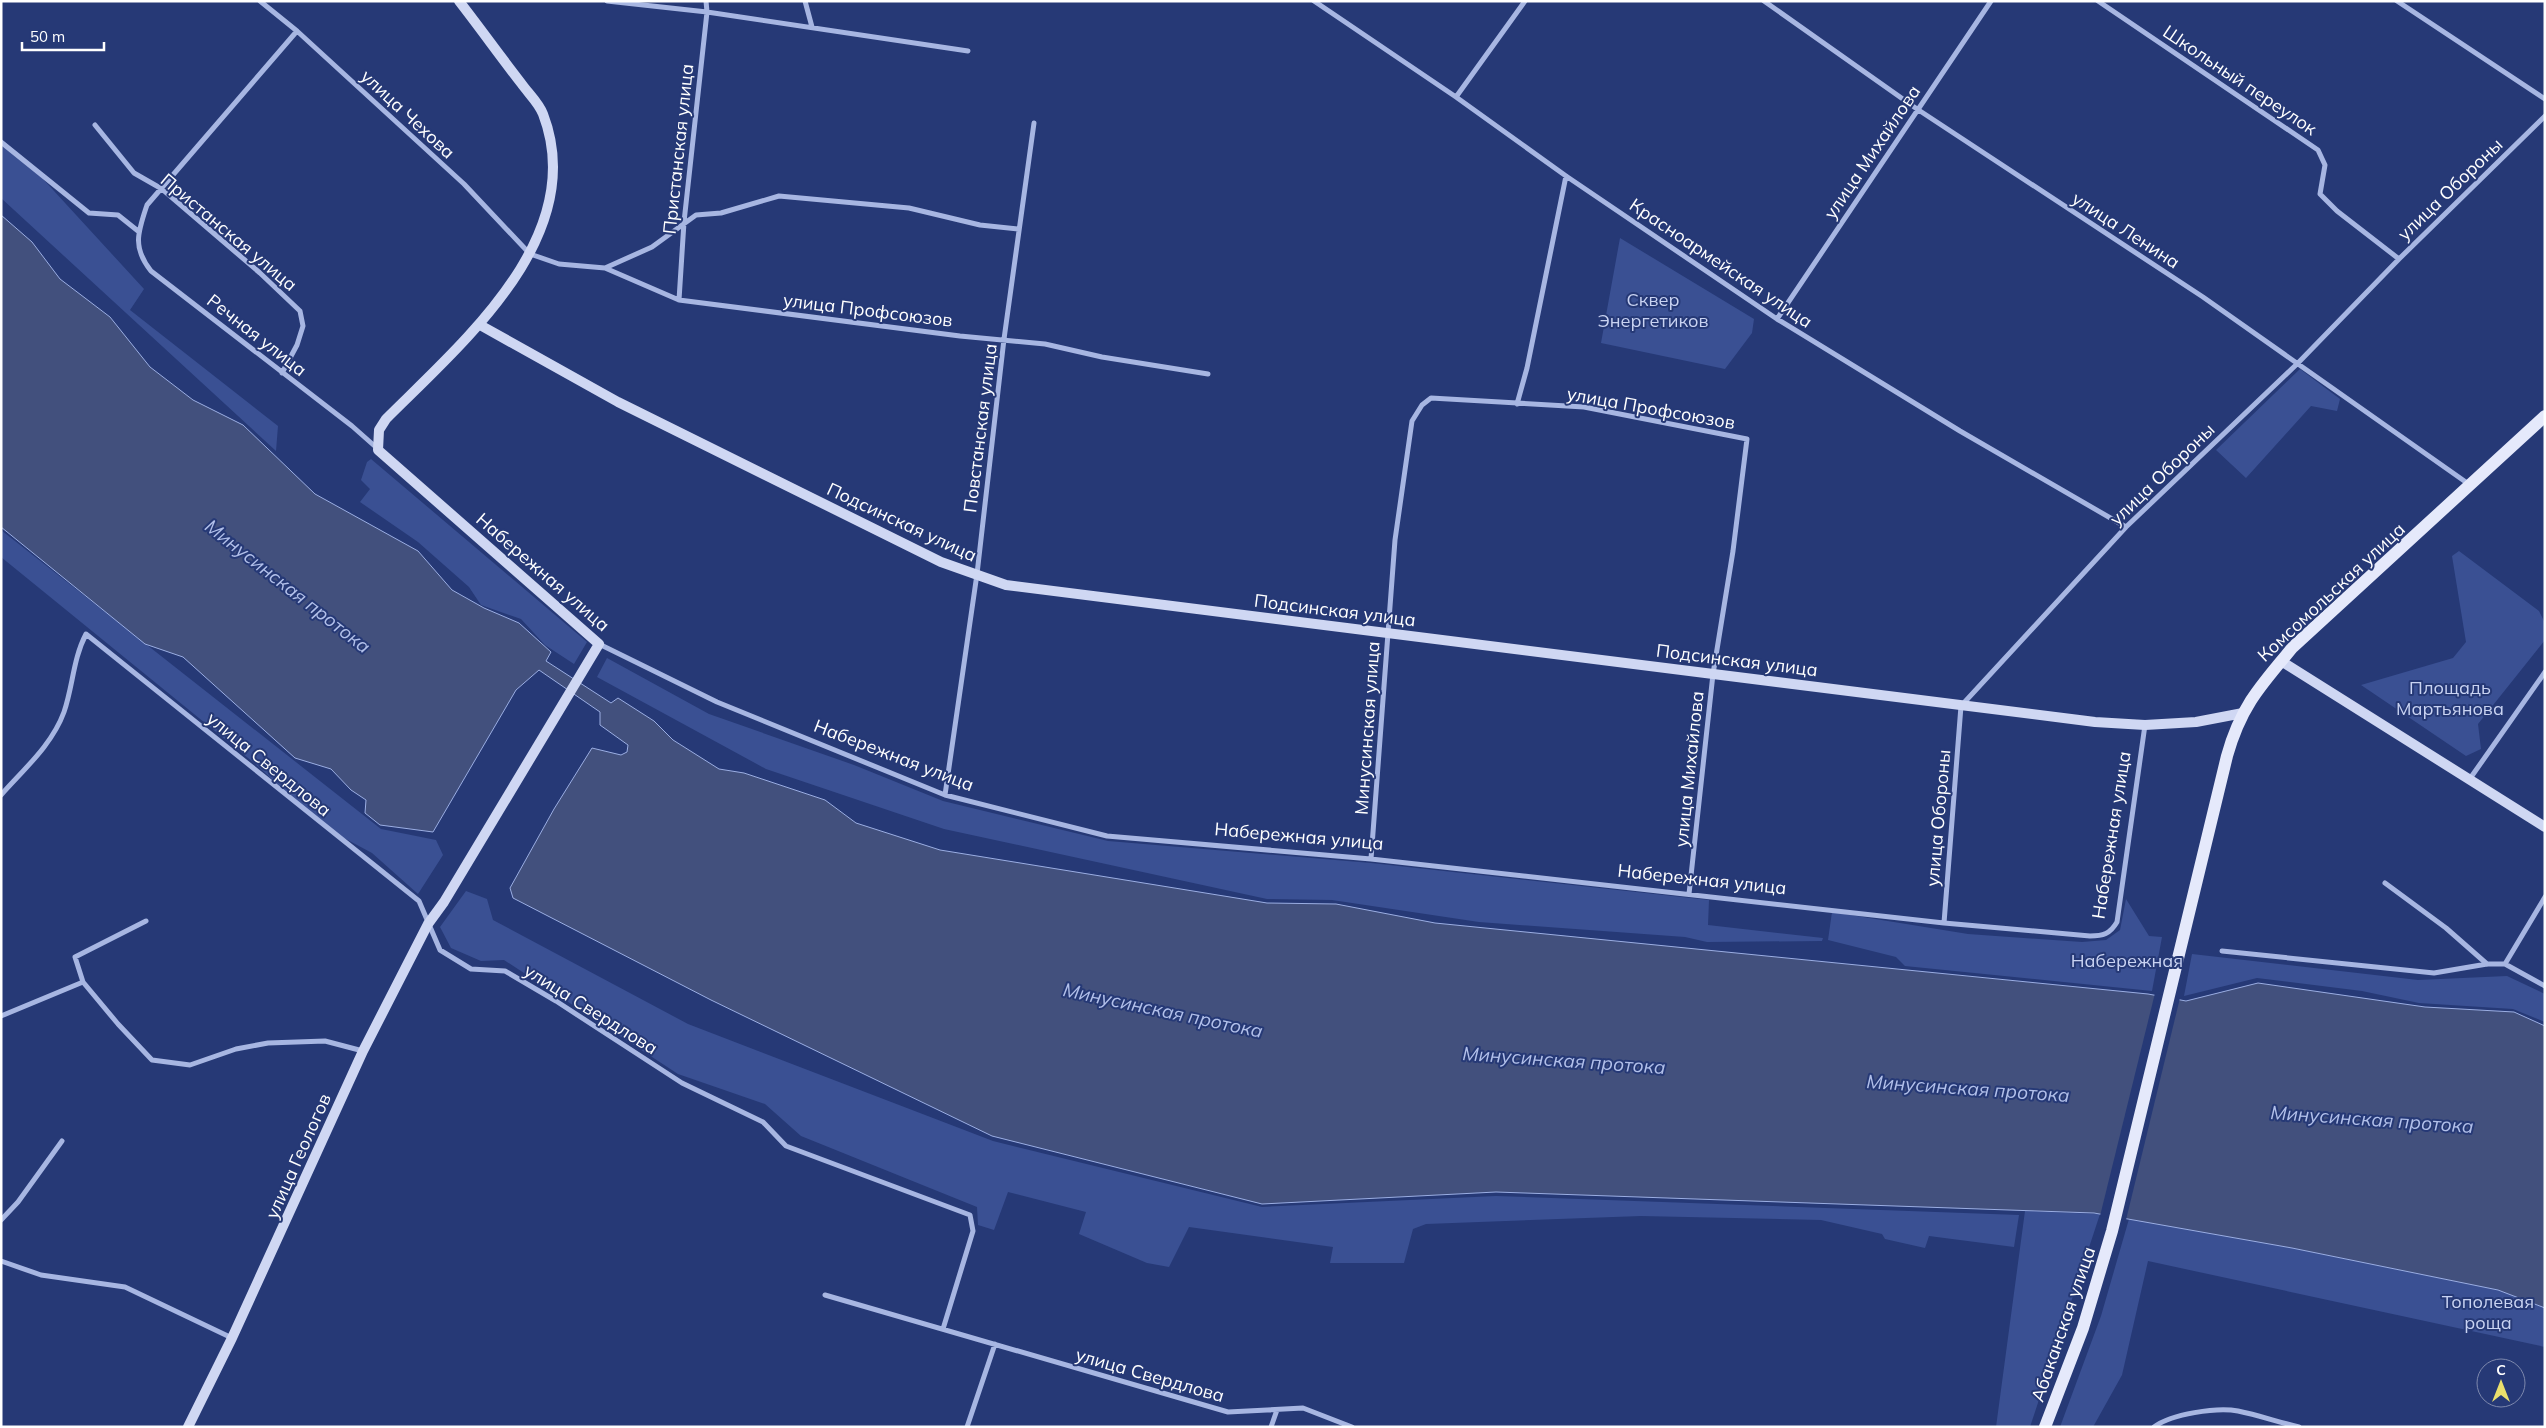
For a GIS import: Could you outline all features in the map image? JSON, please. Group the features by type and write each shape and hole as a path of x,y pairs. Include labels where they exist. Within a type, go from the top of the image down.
{"main road":[{"name":"Комсомольская улица","path":"2180,952 2227,756 2243,713 2266,678 2347,596 2545,416"},
{"name":"Абаканская улица","path":"2046,1427 2083,1328 2112,1231 2180,952"}],"street":[{"name":"улица Чехова","path":"260,1 297,31 464,184 530,254"},
{"path":"378,450 379,430 386,419 480,325 530,254 549,204 554,152 542,112 459,1"},
{"path":"607,1 707,12 968,51"},
{"name":"Пристанская улица","path":"679,300 684,222 707,12 706,1"},
{"path":"805,1 812,27"},
{"name":"Красноармейская улица","path":"1314,1 1456,96 1566,176 1777,319 1960,431 2126,527"},
{"path":"1456,96 1526,1"},
{"name":"улица Ленина","path":"1764,1 1917,109 2203,297 2471,485"},
{"name":"улица Михайлова","path":"1777,319 1991,1"},
{"name":"Школьный переулок","path":"2098,1 2318,150 2325,165 2320,194 2337,211 2399,259"},
{"path":"2397,1 2545,99"},
{"path":"1,142 88,213 118,215 138,231 147,205 297,31"},
{"name":"улица Обороны","path":"1944,923 1961,706 2025,640 2126,527 2298,363 2399,259 2545,116"},
{"name":"Повстанская улица","path":"945,796 977,574 1004,339 1034,123"},
{"name":"Пристанская улица","path":"96,125 134,173 162,189 260,273 300,311 303,326 298,345 282,373"},
{"path":"1517,404 1527,368 1566,176"},
{"path":"606,268 652,247 696,215 721,214 780,196 909,208 980,225 1019,229"},
{"name":"Речная улица","path":"138,231 142,259 151,271 378,450"},
{"name":"улица Профсоюзов","path":"530,254 559,264 606,268 679,300 960,336 1045,344 1102,357 1208,374"},
{"name":"Подсинская улица","path":"480,325 618,402 941,562 1006,585 2095,722 2146,725 2196,722 2243,713"},
{"name":"улица Профсоюзов","path":"1431,398 1584,407 1747,439"},
{"name":"Минусинская улица","path":"1371,859 1395,540 1412,420 1422,405 1431,398"},
{"name":"улица Михайлова","path":"1689,894 1713,674 1747,439"},
{"name":"Набережная улица","path":"378,450 599,644 717,702 945,796 1107,836 1371,859 1944,923 2104,936 2112,930 2117,922 2146,725"},
{"name":"улица Свердлова","path":"1,795 48,743 64,712 77,651 86,634 420,901 440,950 471,969 505,971 556,1001 682,1082 763,1122 786,1146 970,1215 973,1231 943,1328"},
{"name":"улица Геологов","path":"191,1426 363,1051 428,924 444,902 599,644"},
{"path":"2282,661 2545,827"},
{"path":"2469,780 2545,672"},
{"path":"2386,883 2446,928 2487,964"},
{"path":"2505,964 2545,897"},
{"path":"146,921 75,957 83,982 118,1024 152,1060 190,1065 236,1049 268,1043 325,1041 363,1051"},
{"path":"2222,951 2434,973 2487,964 2505,964 2545,986"},
{"path":"1,1016 83,982"},
{"path":"1,1220 18,1202 62,1141"},
{"path":"1,1261 41,1275 125,1287 232,1338"},
{"name":"улица Свердлова","path":"825,1295 1228,1412 1303,1408 1352,1427"},
{"path":"967,1427 995,1344"},
{"path":"1271,1427 1277,1410"},
{"path":"2154,1427 2162,1420 2185,1414 2235,1411 2299,1427"}],"green space":[{"path":"1,139 21,155 144,289 130,310 278,426 276,451 1,198"},
{"name":"Сквер Энергетиков","path":"1620,238 1754,319 1752,333 1725,369 1601,343"},
{"path":"2300,369 2340,399 2337,411 2311,406 2246,478 2216,450"},
{"path":"371,459 587,642 574,664 545,645 521,619 481,605 469,587 418,542 360,502 370,489 361,480 367,462"},
{"path":"1,530 381,829 436,840 443,855 418,894 372,853 329,830 253,762 1,557"},
{"name":"Площадь Мартьянова","path":"2459,551 2539,611 2545,623 2545,640 2478,724 2481,749 2466,756 2361,685 2453,658 2466,642 2452,556"},
{"path":"607,658 709,714 854,765 943,801 1108,841 1371,863 1709,900 1708,925 1823,938 1822,941 1707,942 1685,937 1479,922 1332,900 1267,899 944,829 766,769 597,677"},
{"path":"466,891 487,899 493,920 688,1024 993,1141 1262,1207 1496,1196 2019,1215 2014,1247 1929,1236 1925,1248 1885,1239 1882,1234 1821,1220 1641,1216 1426,1224 1413,1229 1404,1263 1330,1263 1333,1247 1189,1227 1169,1267 1147,1263 1079,1234 1086,1212 1008,1192 994,1230 978,1225 977,1207 801,1136 765,1104 678,1074 504,960 481,961 451,948 440,927"},
{"name":"Набережная","path":"2126,899 2149,936 2162,937 2152,991 1905,966 1896,957 1828,940 1832,912 1968,934 2082,942 2106,940 2120,930"},
{"path":"2192,954 2418,980 2507,976 2545,994 2545,1022 2513,1009 2419,1003 2362,991 2257,978 2184,996"},
{"path":"2025,1211 2100,1214 2030,1427 1996,1427"},
{"name":"Тополевая роща","path":"2129,1219 2292,1248 2498,1290 2545,1308 2545,1347 2148,1261 2122,1375 2093,1427 2060,1427 2101,1316"}],"water":[{"name":"Минусинская протока","path":"1,215 32,242 60,279 110,317 150,367 193,400 243,425 315,494 418,551 452,590 484,608 519,623 551,652 546,661 611,703 618,698 654,721 673,740 719,769 744,773 825,800 856,823 940,850 1267,903 1336,904 1435,923 2148,994 2186,1001 2258,983 2425,1007 2514,1012 2545,1026 2545,1308 2498,1290 2292,1248 2094,1213 1496,1192 1262,1204 992,1136 711,1000 513,898 510,888 554,809 592,748 621,755 627,752 628,745 600,725 600,712 539,670 516,690 433,832 380,825 365,813 366,800 351,790 331,769 295,758 183,657 145,644 1,527"}],"pier":[{"path":"2155,993 2180,998 2126,1220 2100,1216"}]}
